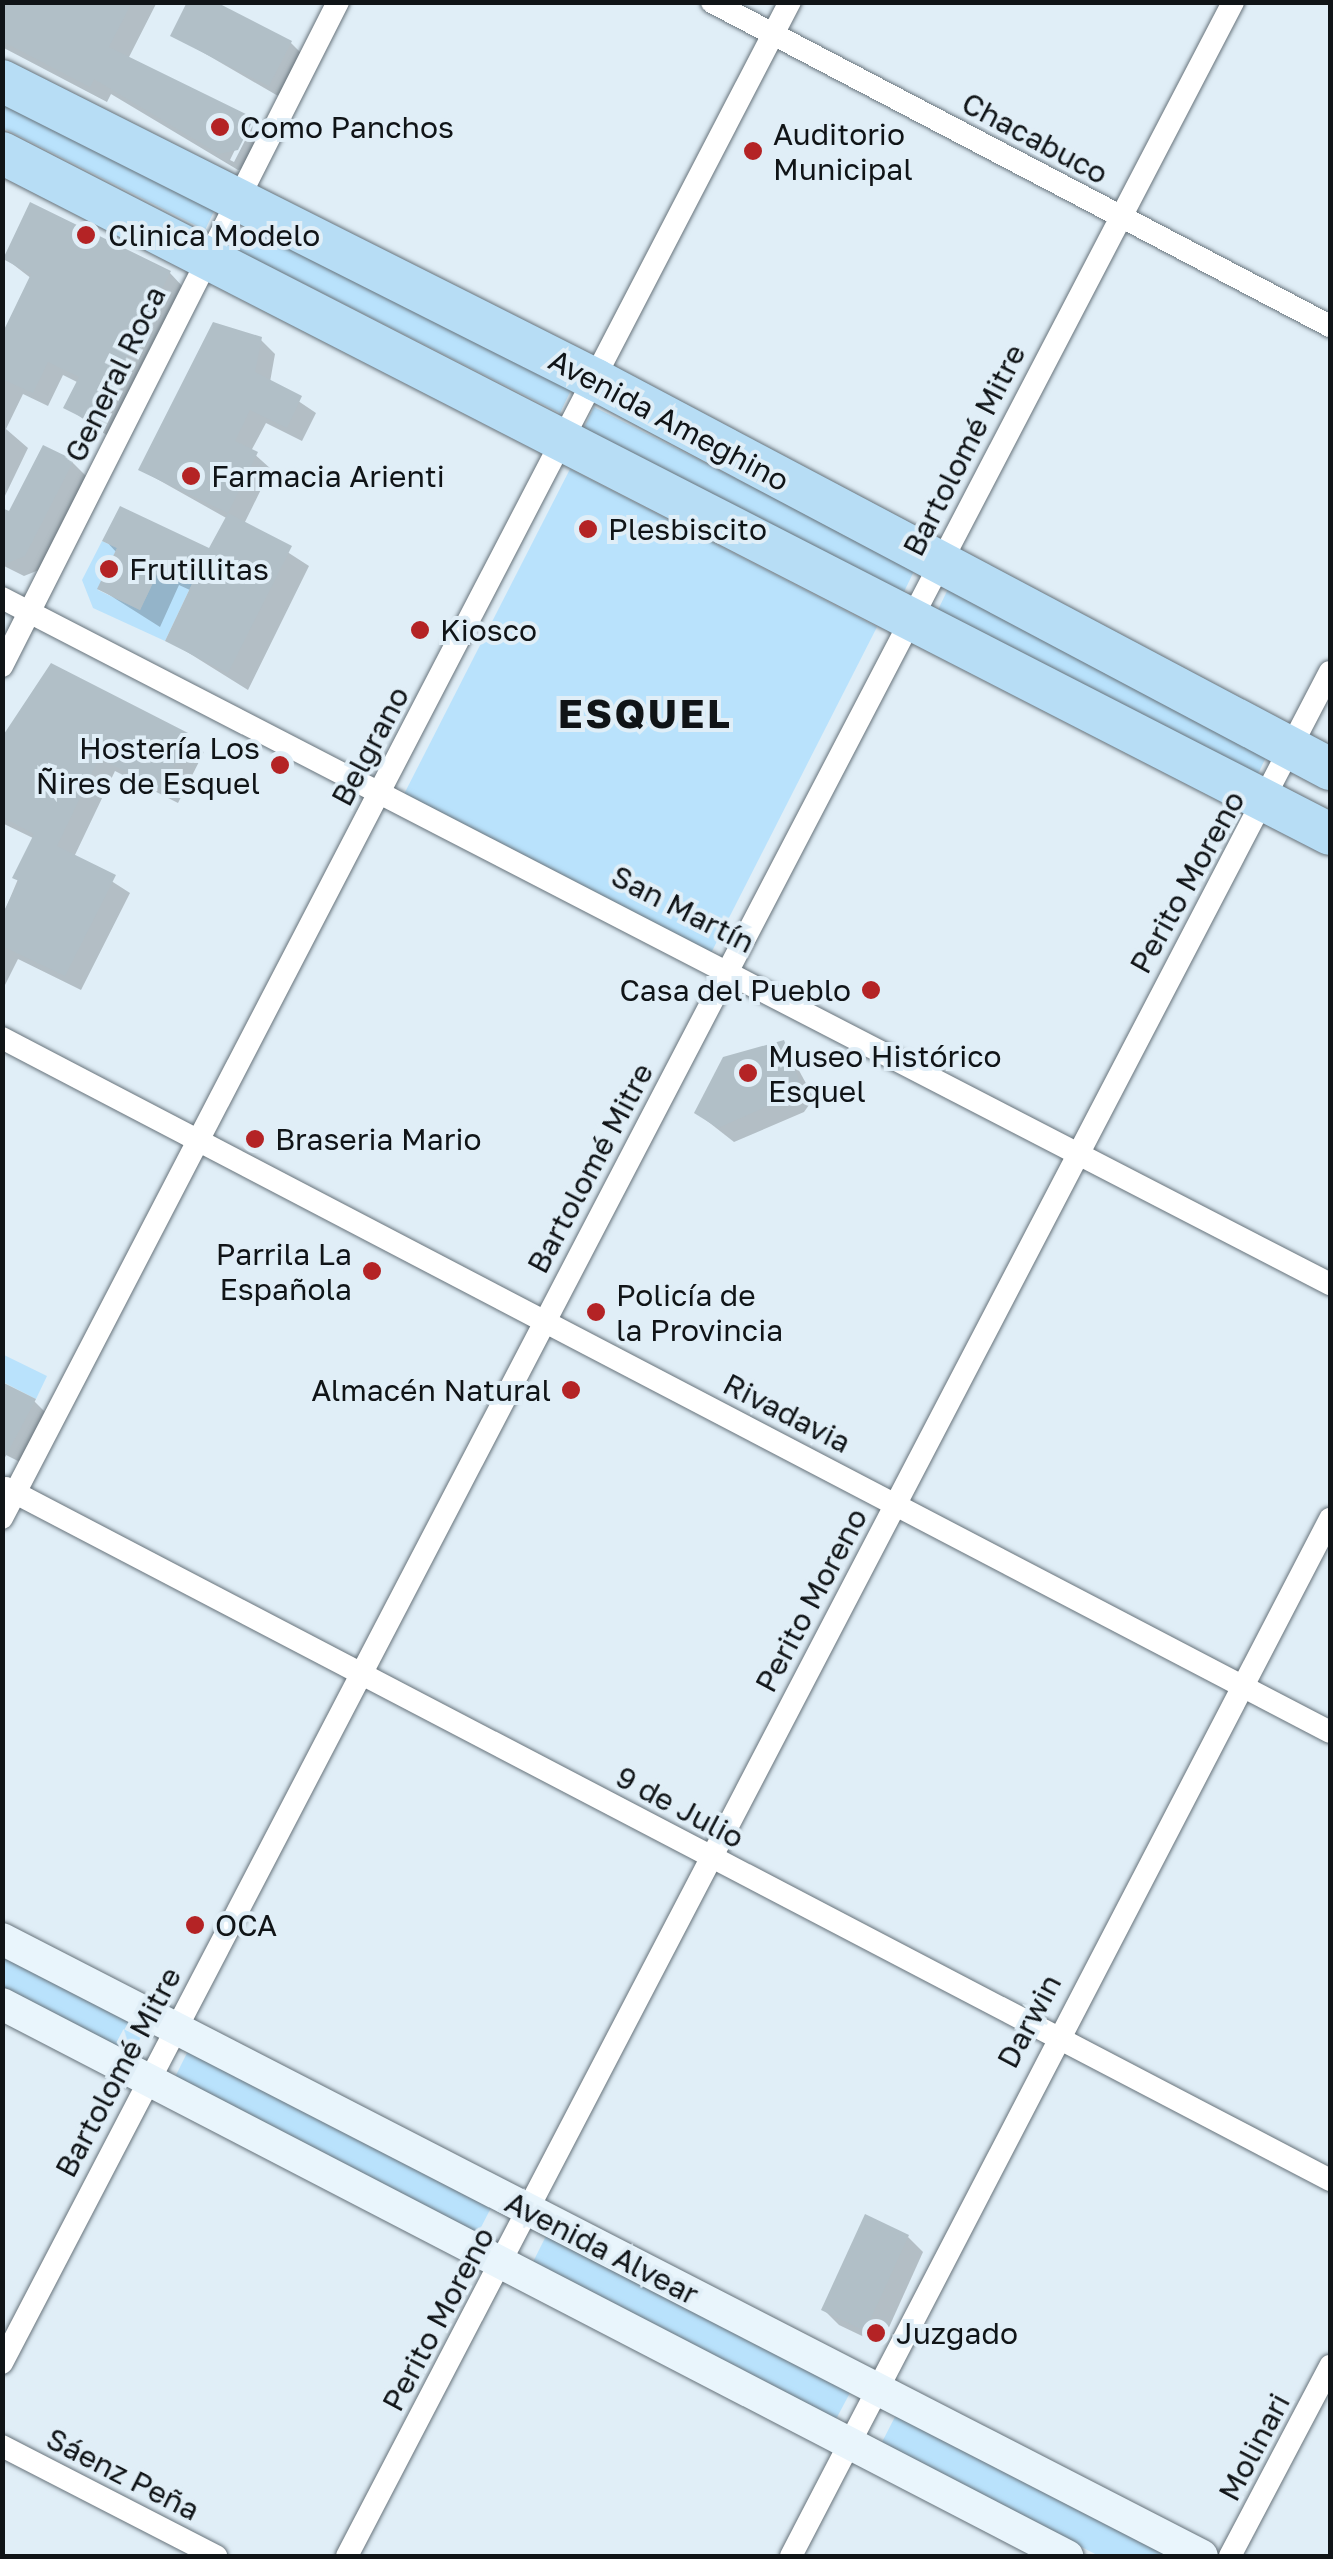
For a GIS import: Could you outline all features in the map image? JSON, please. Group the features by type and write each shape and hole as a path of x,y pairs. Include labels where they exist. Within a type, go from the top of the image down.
{"highway":[{"name":"Avenida Ameghino","path":"2,81 596,380 1330,769"},
{"path":"2,153 208,254 908,624 1330,834"}],"main road":[{"name":"Avenida Alvear","path":"2,1938 1202,2556"},
{"name":"Avenida Alvear","path":"2,2004 1067,2556"}],"street":[{"name":"General Roca","path":"2,666 338,2"},
{"name":"Chacabuco","path":"712,2 1330,326"},
{"name":"Belgrano","path":"2,1518 9,1490 198,1141 564,444 790,2"},
{"name":"Bartolomé Mitre","path":"2,2363 146,2078 175,2030 542,1321 732,967 1233,2"},
{"name":"San Martín","path":"2,598 732,967 1330,1284"},
{"name":"Perito Moreno","path":"347,2556 1075,1150 1266,800 1330,672"},
{"name":"Rivadavia","path":"2,1038 1330,1732"},
{"name":"9 de Julio","path":"9,1490 1330,2180"},
{"name":"Darwin","path":"791,2556 1055,2037 1330,1519"},
{"name":"Molinari","path":"1230,2556 1330,2366"},
{"name":"Sáenz Peña","path":"2,2446 216,2556"}],"shaded area":[{"path":"2,97 217,205 205,230 3,128"},
{"path":"251,226 572,388 560,413 239,251"},
{"path":"594,407 915,569 903,594 582,432"},
{"path":"570,469 877,627 708,959 401,800"},
{"path":"102,541 117,548 98,590 140,610 160,568 192,584 165,641 93,608 82,580"},
{"path":"948,589 1269,751 1257,776 936,614"},
{"path":"2,1354 47,1376 36,1399 3,1382"},
{"path":"2,1948 148,2023 131,2057 3,1991"},
{"path":"190,2047 493,2204 476,2237 173,2081"},
{"path":"548,2232 852,2389 834,2423 531,2266"},
{"path":"898,2411 1181,2556 1099,2556 881,2444"}],"building":[{"path":"2,2 132,2 109,47 254,118 238,150 219,154 94,79 90,87 2,41"},
{"path":"187,2 216,2 292,41 269,86 170,36"},
{"path":"30,202 171,271 93,423 63,408 79,377 48,362 33,393 2,379 2,334 31,274 3,259"},
{"path":"213,322 262,337 255,372 302,396 287,428 250,410 235,441 258,452 228,513 138,470"},
{"path":"43,445 74,460 25,556 2,565 2,508 9,511"},
{"path":"120,506 209,548 228,513 292,546 228,673 165,641 192,584 160,568 140,610 97,589 117,548 102,541"},
{"path":"51,663 190,734 162,790 99,758 57,846 116,875 65,976 2,946 2,915 19,881 12,878 34,834 2,817 2,737"},
{"path":"784,1040 799,1081 788,1097 718,1128 694,1113 723,1057"},
{"path":"2,1382 36,1399 2,1463"},
{"path":"865,2214 909,2235 865,2331 821,2310"}],"place":[{"name":"Como Panchos","path":"220,127"},
{"name":"Auditorio Municipal","path":"753,151"},
{"name":"Clinica Modelo","path":"86,235"},
{"name":"Farmacia Arienti","path":"191,476"},
{"name":"Plesbiscito","path":"588,529"},
{"name":"Frutillitas","path":"109,569"},
{"name":"Kiosco","path":"420,630"},
{"name":"Hostería Los Ñires de Esquel","path":"280,765"},
{"name":"Casa del Pueblo","path":"871,990"},
{"name":"Museo Histórico Esquel","path":"748,1073"},
{"name":"Braseria Mario","path":"255,1139"},
{"name":"Parrila La Española","path":"372,1271"},
{"name":"Policía de la Provincia","path":"596,1312"},
{"name":"Almacén Natural","path":"571,1390"},
{"name":"OCA","path":"195,1925"},
{"name":"Juzgado","path":"876,2333"}],"district":[{"name":"ESQUEL","path":"645,713"}]}
